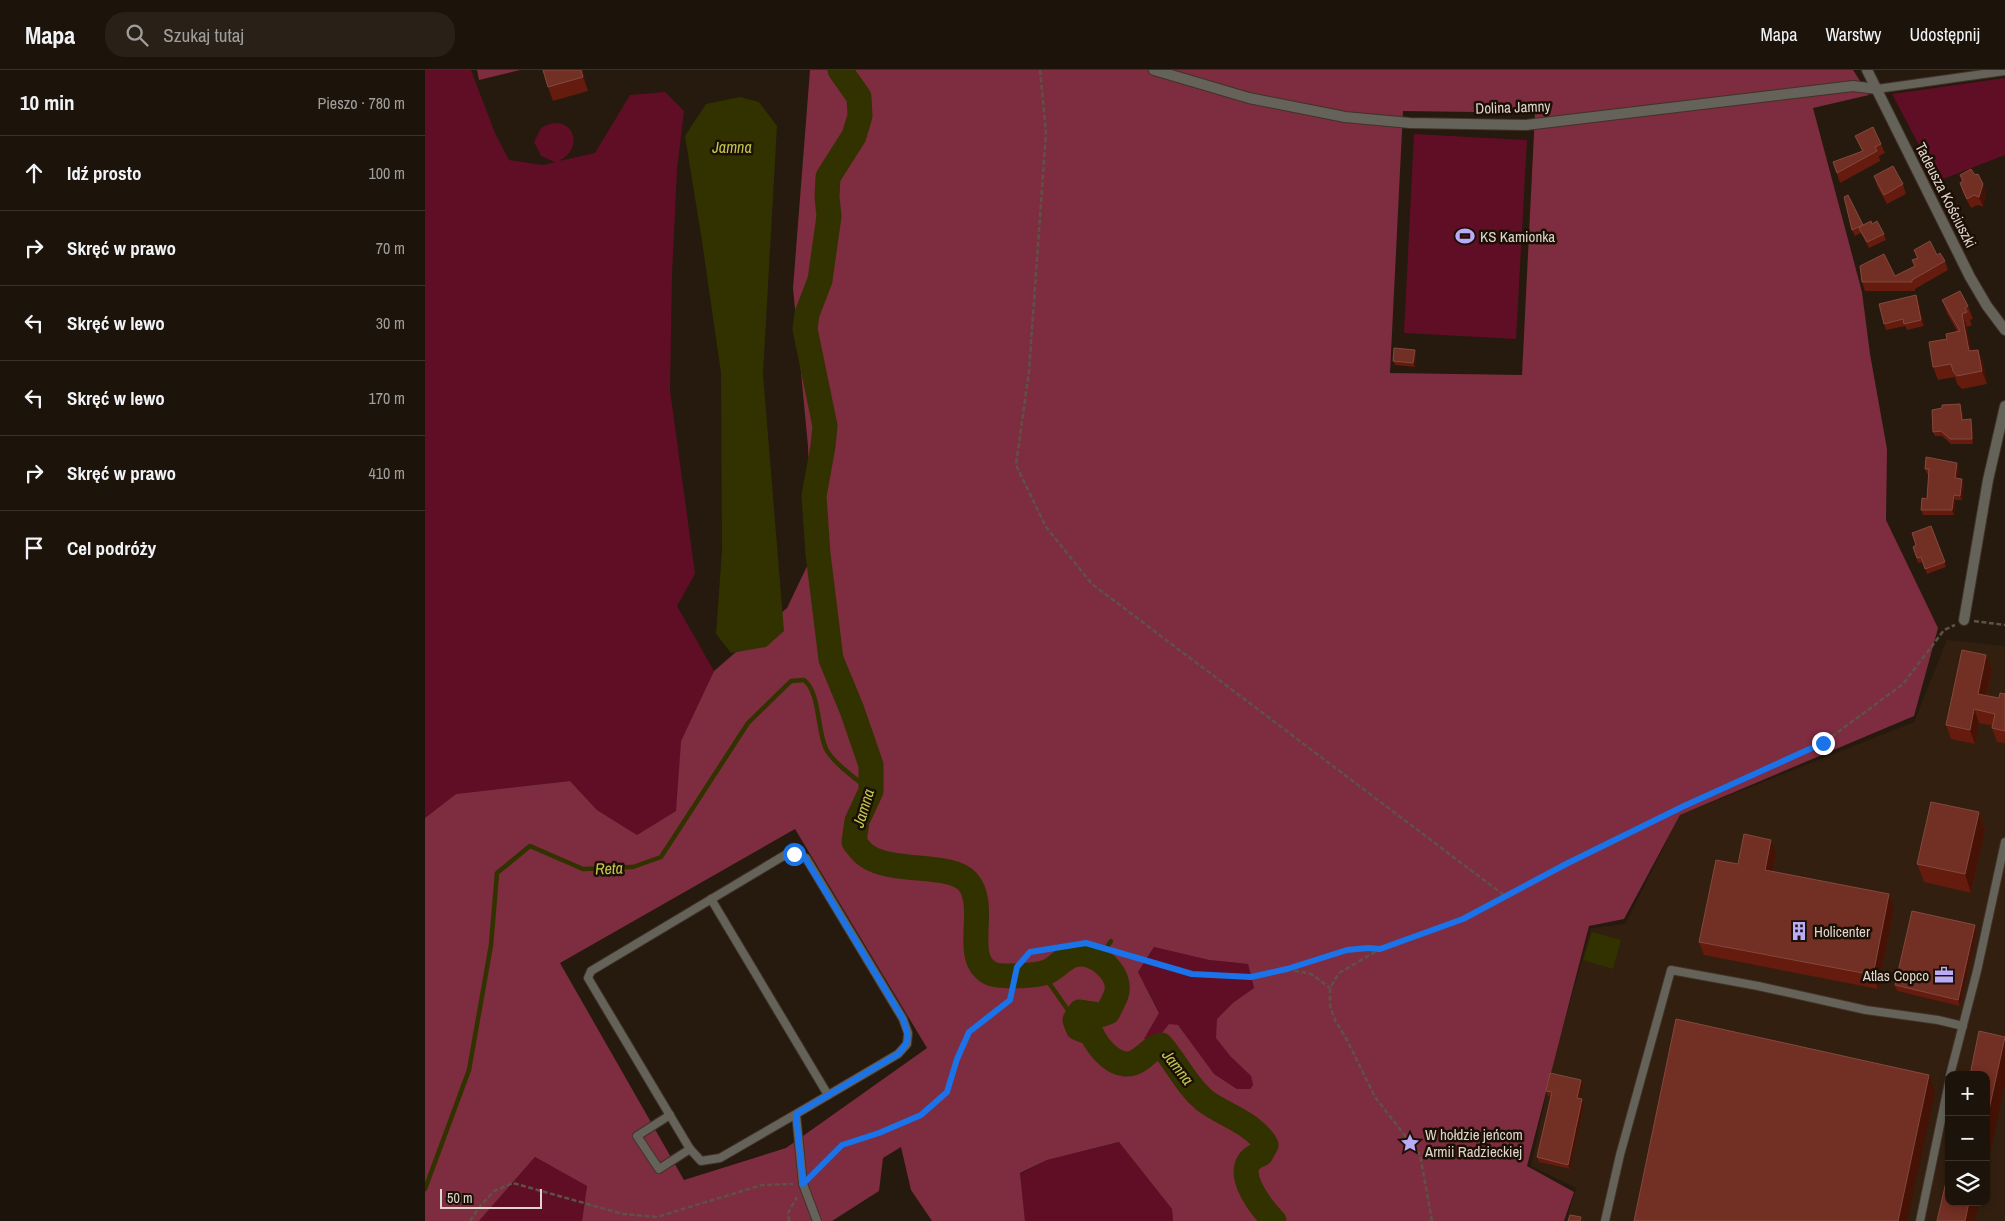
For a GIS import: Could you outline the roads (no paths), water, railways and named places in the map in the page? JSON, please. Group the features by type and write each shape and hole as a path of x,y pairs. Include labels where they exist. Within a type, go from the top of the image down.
{"street":[{"name":"Dolina Jamny","path":"1154,70 1249,98 1345,116 1411,123 1526,125 1853,86 1877,89"},
{"name":"Tadeusza Kościuszki","path":"1867,70 1970,277 1987,306 2005,330"},
{"path":"1964,620 1988,480 2005,406"}],"lane":[{"path":"1877,89 2002,71"},
{"path":"1951,1071 1977,971 2005,842"},
{"path":"794,854 805,858 903,1019 908,1033 907,1044 898,1054 828,1095 720,1158 701,1161 690,1149 588,978 591,971 785,855 794,854"},
{"path":"711,899 828,1095"},
{"path":"1605,1221 1620,1155 1671,970 1758,986 1865,1010 1939,1020 1963,1026"},
{"path":"1920,1221 1945,1101"},
{"path":"796,1114 803,1184 817,1221"},
{"path":"670,1115 637,1136 659,1169 690,1149"}],"water":[{"name":"Jamna","path":"740,97 759,102 777,126 763,374 784,631 766,647 731,653 716,634 722,550 721,373 685,136 706,104"},
{"path":"1592,932 1621,940 1613,969 1583,960"}],"waterway":[{"name":"Jamna","path":"840,70 859,97 860,116 854,136 828,177 827,197 829,216 820,280 807,314 805,329 825,426 814,496 818,554 831,659 852,710 871,765 871,791 857,821 854,842 865,855 878,861 891,865 949,872 960,876 968,882 974,892 976,905 977,956 982,966 990,973 1010,976 1044,973 1053,969 1068,957 1077,954 1089,955 1103,962 1116,981 1115,997 1108,1012 1100,1015 1080,1012 1075,1020 1078,1028 1091,1033 1104,1052 1117,1062 1124,1064 1132,1064 1152,1049 1161,1045 1204,1100 1246,1125 1261,1137 1266,1145 1261,1154 1251,1159 1247,1167 1246,1176 1249,1186 1261,1206 1274,1221"},
{"name":"Reta","path":"425,1189 469,1070 491,945 497,873 530,846 583,869 633,867 661,857 748,723 791,681 804,680 813,693 823,741 830,755 840,766 871,791"},
{"path":"1099,959 1111,941"},
{"path":"1042,973 1075,1020"}],"place":[{"name":"KS Kamionka","path":"1465,236"},
{"name":"Holicenter","path":"1799,931"},
{"name":"Atlas Copco","path":"1944,975"},
{"name":"W hołdzie jeńcom Armii Radzieckiej","path":"1410,1143"}]}
